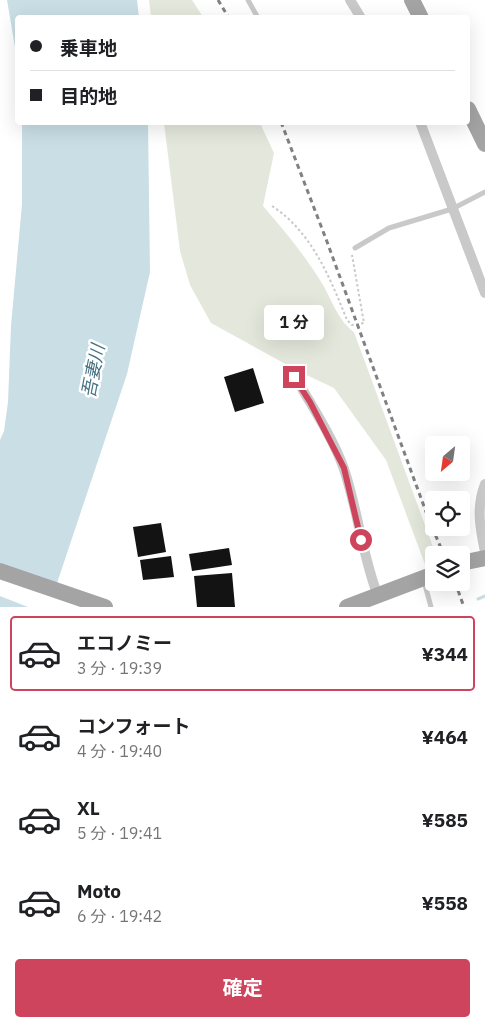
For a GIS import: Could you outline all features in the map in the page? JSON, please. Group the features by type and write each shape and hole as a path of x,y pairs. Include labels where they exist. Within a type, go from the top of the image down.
{"main road":[{"path":"470,113 485,144"},
{"path":"470,561 485,558"},
{"path":"0,571 104,607"},
{"path":"347,607 425,578"}],"street":[{"path":"350,0 359,15"},
{"path":"421,125 485,293"},
{"path":"294,377 310,402 344,468 361,540 378,596"},
{"path":"485,484 479,500 479,512 485,552"}],"lane":[{"path":"248,0 256,15"},
{"path":"355,248 404,221 452,208 485,192"},
{"path":"430,591 432,607"}],"path":[{"path":"272,206 292,221 306,238 347,320 352,325 358,325 364,323 351,252 355,248"}],"shaded area":[{"path":"149,0 192,0 202,15 151,15"},
{"path":"164,125 261,125 274,153 263,206 307,260 339,315 354,332 425,525 425,536 429,536 433,546 425,546 425,564 386,460 334,388 300,372 211,323 190,285 180,251"}],"water":[{"path":"7,0 137,0 139,15 15,15 15,47"},
{"name":"吾妻川","path":"22,125 148,125 150,272 127,374 49,607 0,607 0,440 4,431 8,402 11,326 22,204"}],"pier":[{"path":"0,564 59,585 52,607 28,607 0,596"}],"building":[{"path":"253,368 264,403 235,412 224,377"},
{"path":"161,523 166,552 138,557 133,527"},
{"path":"229,548 232,565 192,571 189,554"},
{"path":"171,556 174,577 143,580 140,560"},
{"path":"232,573 235,607 197,607 194,576"}],"waterway":[{"path":"478,599 485,596"}],"railway":[{"path":"218,0 227,15"},
{"path":"282,125 440,546"},
{"path":"458,591 464,607"}],"route":[{"path":"294,377 310,402 344,468 361,540"}]}
